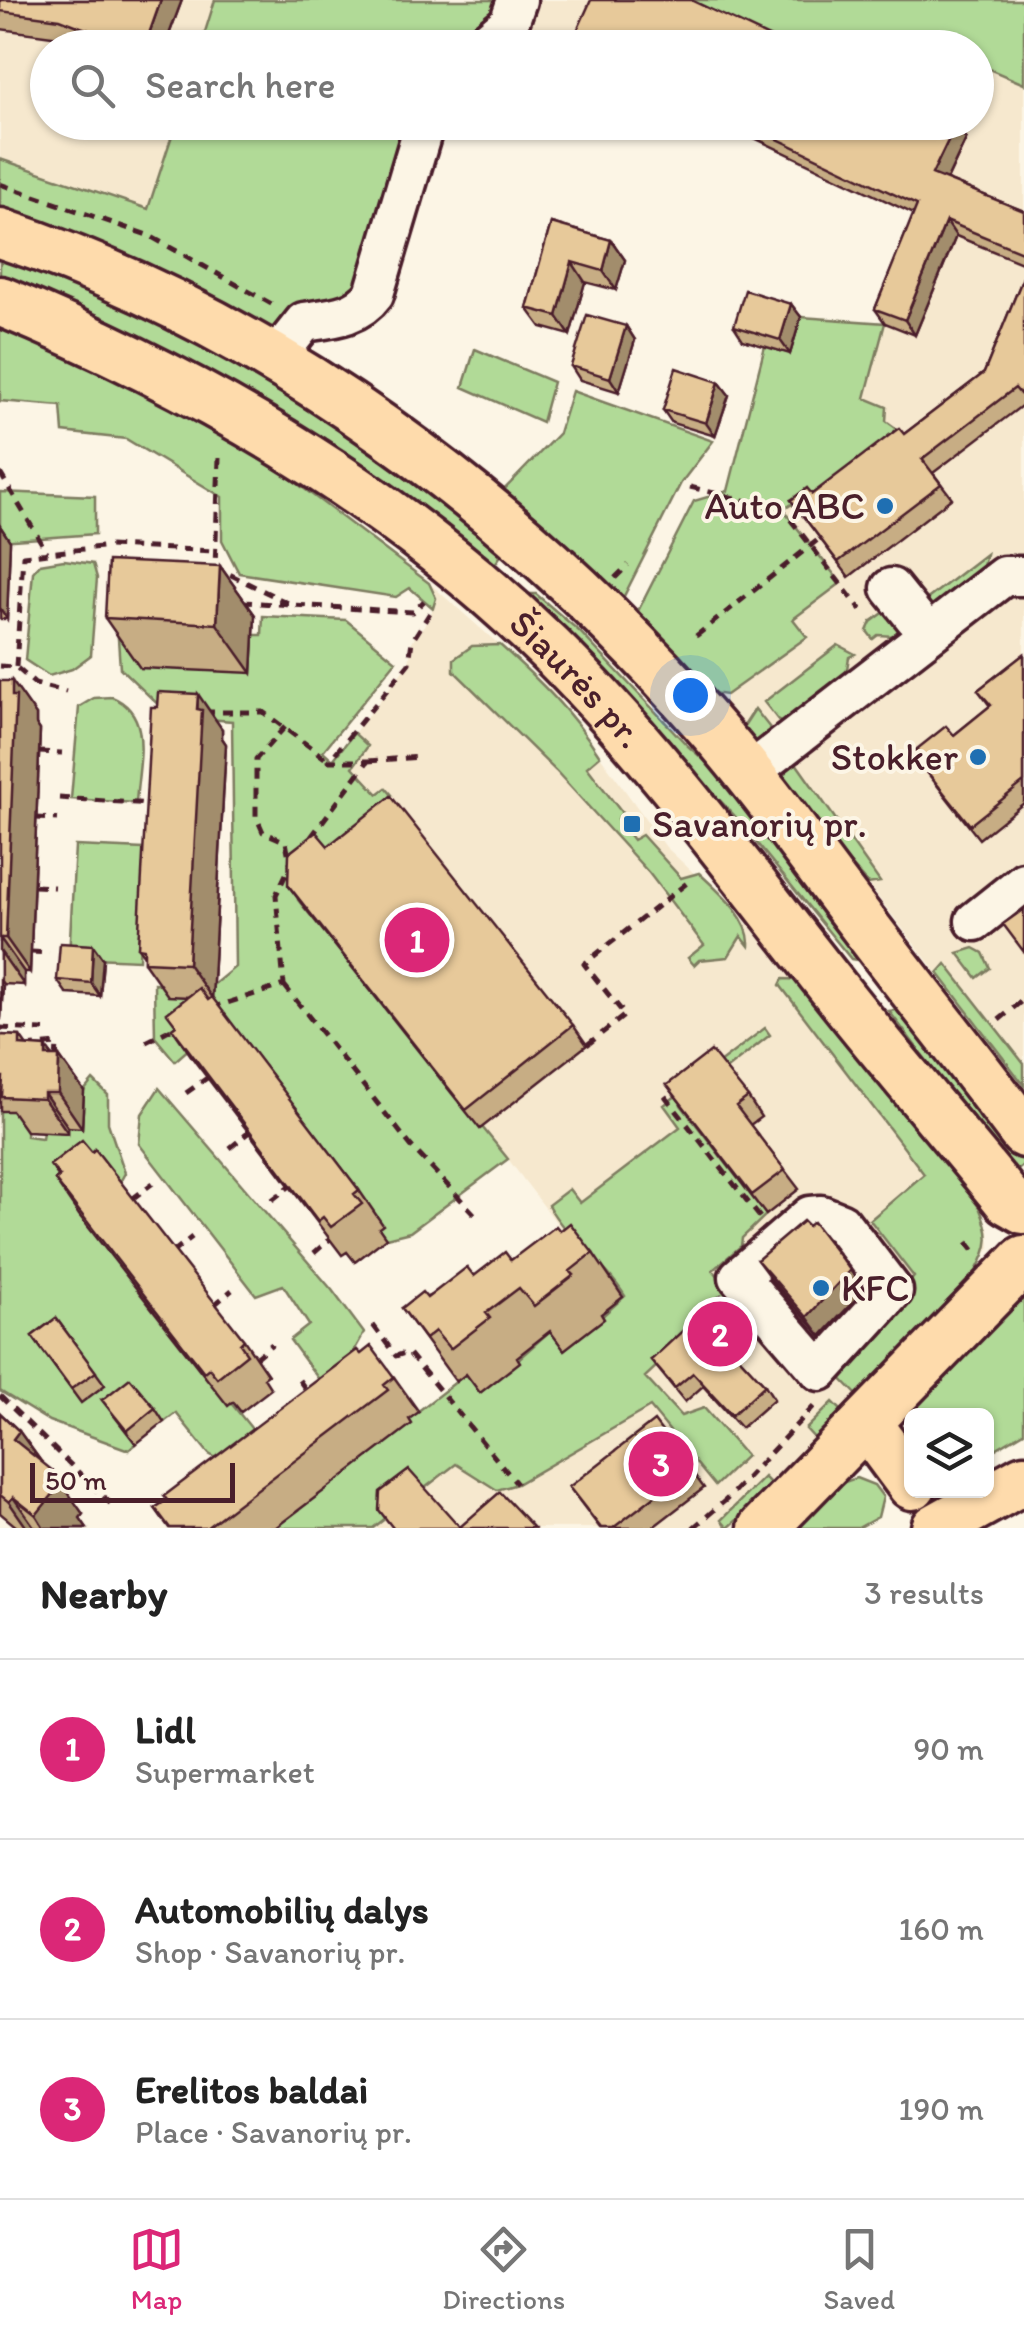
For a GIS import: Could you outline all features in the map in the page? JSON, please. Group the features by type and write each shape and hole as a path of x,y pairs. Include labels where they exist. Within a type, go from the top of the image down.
{"main road":[{"name":"Šiaurės pr.","path":"0,233 104,272 273,362 419,455 561,574 697,713 748,774 1024,1133"},
{"name":"Šiaurės pr.","path":"0,302 176,380 282,441 404,524 490,594 592,692 665,775 1008,1200 1024,1209"},
{"path":"490,594 523,576 561,574"},
{"path":"834,989 880,992 905,980"},
{"path":"762,1528 1024,1260"},
{"path":"866,1424 926,1507 1024,1479"}],"street":[{"path":"501,30 509,23 517,0"},
{"path":"273,362 304,322 344,316 364,307 374,294 420,140"},
{"path":"748,774 1004,576 1024,576"},
{"path":"876,599 928,634"},
{"path":"975,921 1024,882"}],"path":[{"path":"0,184 150,236 304,322"},
{"path":"220,458 216,567 293,605"},
{"path":"0,473 48,553"},
{"path":"690,487 783,510 811,545 876,599"},
{"path":"696,636 819,539"},
{"path":"16,667 23,556 109,546 216,551"},
{"path":"9,576 22,577"},
{"path":"234,577 234,586"},
{"path":"233,602 413,612 424,601"},
{"path":"330,762 409,663 412,640 433,608"},
{"path":"0,666 16,667 34,684 66,692"},
{"path":"191,712 250,709 285,726 330,762 420,757"},
{"path":"285,726 256,758 256,816 262,832 286,842 290,866"},
{"path":"39,752 62,753"},
{"path":"368,761 290,866 276,894 284,984 411,1146 479,1219"},
{"path":"59,798 155,804"},
{"path":"36,818 58,819"},
{"path":"587,1045 625,1015 584,964 692,880"},
{"path":"34,886 54,887"},
{"path":"31,952 50,953"},
{"path":"207,1010 284,984"},
{"path":"1000,1020 1024,999"},
{"path":"146,1042 190,1020"},
{"path":"0,1028 44,1030"},
{"path":"19,1047 57,1044 56,1080"},
{"path":"186,1093 207,1078"},
{"path":"665,1096 780,1242"},
{"path":"230,1148 248,1132"},
{"path":"132,1200 153,1183"},
{"path":"272,1200 290,1186"},
{"path":"173,1252 192,1236"},
{"path":"314,1253 330,1239"},
{"path":"214,1305 232,1290"},
{"path":"372,1325 396,1356 408,1352 517,1484"},
{"path":"255,1358 272,1344"},
{"path":"299,1380 317,1405"},
{"path":"0,1396 111,1504"},
{"path":"692,1528 727,1499 819,1400"}],"shaded area":[{"path":"0,0 215,0 205,30 30,30 30,140 171,140 149,209 0,217"},
{"path":"535,0 1024,0 1024,1085 868,884 633,619 885,323 928,221 757,140 994,140 994,30 514,30"},
{"path":"429,583 555,694 666,847 807,980 979,1207 989,1230 990,1247 976,1271 732,1528 373,1528 643,1319 600,1262 562,1230 508,1159 478,1158 291,998 280,828 409,663 412,641 429,619 436,599"}],"green space":[{"path":"215,0 505,0 478,30 206,30"},
{"path":"688,0 1024,0 1024,84 994,71 994,30 745,30"},
{"path":"170,140 409,140 359,291 269,335 0,217 0,159 148,209"},
{"path":"0,254 93,285 282,384 506,548 493,567 0,289"},
{"path":"801,317 885,323 865,398 887,407 886,421 900,431 801,515 792,504 783,510 841,583 793,619 807,637 726,695 699,691 634,619 694,501 728,491 765,346 790,353"},
{"path":"0,320 228,431 429,583 436,598 433,608 410,588 396,597 239,573 222,540 222,497 126,439 63,432 61,406 0,401"},
{"path":"475,349 553,382 542,422 463,387"},
{"path":"572,391 713,441 681,483 619,606 496,498 559,433"},
{"path":"0,492 95,496 95,534 0,541"},
{"path":"986,554 983,566 894,636 878,635 873,639 867,631 871,622 890,608 900,620"},
{"path":"64,560 93,564 97,578 91,655 72,669 49,676 25,660 33,572 40,564"},
{"path":"536,594 579,631 688,746 750,800 864,961 851,959 734,815 526,598"},
{"path":"116,609 254,635 262,635 263,616 346,620 396,661 323,751 333,760 354,733 368,746 353,767 378,794 386,788 392,795 330,851 298,900 508,1159 410,1232 386,1238 378,1228 382,1225 191,1047 175,1061 155,1037 154,983 213,985 235,967 232,721 170,716 120,668"},
{"path":"500,645 554,697 600,756 587,767 622,813 617,819 633,840 642,835 681,878 699,873 739,915 749,946 741,936 728,957 699,960 694,965 688,958 704,945 649,873 556,771 454,671 454,659 472,646"},
{"path":"838,645 855,654 849,657 846,675 782,725 764,702"},
{"path":"112,697 134,715 139,728 136,803 71,799 79,707 94,698"},
{"path":"755,709 777,737 758,743 740,732"},
{"path":"791,756 880,882 868,884 786,791 783,779"},
{"path":"75,846 144,849 139,960 69,957"},
{"path":"974,948 983,953 990,968 977,978 958,953"},
{"path":"946,964 1024,1064 1024,1085 938,973"},
{"path":"783,979 807,980 979,1207 986,1225 987,1246 976,1271 859,1397 832,1369 914,1277 870,1220 924,1174 780,985"},
{"path":"903,1009 1024,1159 1024,1165 1013,1174 889,1011"},
{"path":"765,1028 770,1035 681,1105 766,1215 742,1238 741,1246 713,1270 734,1294 645,1377 681,1416 704,1408 746,1456 715,1486 650,1407 517,1484 497,1490 456,1464 373,1528 275,1528 411,1424 408,1419 466,1374 481,1392 550,1331 565,1349 625,1296 548,1205 569,1189 580,1203 680,1127 664,1105"},
{"path":"93,1080 108,1095 108,1123 125,1173 119,1184 79,1215 256,1434 223,1462 209,1454 176,1413 164,1422 139,1391 112,1413 136,1444 129,1450 49,1421 0,1391 0,1111 27,1107 26,1136 42,1138 43,1132 68,1127"},
{"path":"159,1088 332,1290 364,1333 341,1374 323,1385 290,1340 309,1325 283,1285 256,1295 139,1144 142,1114"},
{"path":"1024,1289 1024,1432 994,1450 994,1408 914,1406"},
{"path":"833,1402 843,1412 816,1440 806,1429"},
{"path":"764,1477 774,1487 728,1528 721,1520"},
{"path":"856,1478 874,1485 883,1497 878,1517 858,1528 798,1528 839,1484"}],"building":[{"path":"0,0 161,0 150,30 88,30 60,19 0,11"},
{"path":"591,0 691,0 754,30 577,30"},
{"path":"780,140 948,140 932,174 1024,211 1024,253 946,221 905,320 875,309 917,205"},
{"path":"551,223 611,240 603,271 572,262 557,316 527,308"},
{"path":"1024,275 1024,385 1020,394 1015,388 922,459 941,484 838,562 791,500 807,488 812,494 899,428 904,434 984,373"},
{"path":"745,290 791,304 780,340 734,326"},
{"path":"587,315 626,326 610,378 571,366"},
{"path":"676,368 719,382 706,423 663,410"},
{"path":"108,561 220,566 217,624 105,618"},
{"name":"Stokker","path":"1024,654 1024,782 970,825 912,753 946,726 954,735 991,705 978,690"},
{"path":"0,681 12,681 12,696 16,696 6,938 0,938"},
{"path":"158,692 198,694 197,709 202,710 188,964 144,962 144,949 138,948 151,707 157,707"},
{"path":"391,796 573,1025 466,1110 288,885 289,853 316,832 328,846"},
{"path":"1024,909 1024,952 1003,924"},
{"path":"60,943 93,945 91,983 57,980"},
{"path":"199,988 208,1000 212,997 359,1190 354,1194 362,1204 331,1227 323,1217 318,1221 172,1028 176,1025 167,1013"},
{"path":"0,1035 20,1036 20,1045 46,1047 46,1056 59,1056 58,1093 44,1093 44,1099 2,1097"},
{"path":"711,1051 748,1097 736,1106 785,1170 752,1195 667,1085"},
{"path":"82,1140 92,1152 95,1149 244,1340 240,1344 247,1354 217,1378 209,1368 204,1372 55,1180 60,1176 50,1165"},
{"path":"803,1221 808,1226 813,1222 850,1270 807,1317 757,1260"},
{"path":"570,1223 593,1253 570,1271 574,1275 534,1306 519,1288 486,1313 490,1318 450,1349 435,1331 425,1339 402,1308 422,1292 427,1298 467,1267 474,1276 505,1252 511,1260 556,1226 560,1231"},
{"path":"721,1295 738,1315 717,1333 765,1385 732,1415 693,1373 675,1388 651,1360"},
{"path":"56,1318 96,1372 71,1389 32,1336"},
{"path":"371,1346 394,1377 384,1385 388,1390 206,1528 170,1528 155,1508 167,1500 164,1496 357,1350 361,1354"},
{"path":"130,1378 155,1408 127,1431 102,1400"},
{"path":"0,1413 19,1431 13,1439 53,1471 47,1477 59,1487 36,1515 13,1497 9,1502 0,1495"},
{"path":"654,1421 690,1469 613,1528 601,1528 569,1487"},
{"path":"409,1470 460,1527 500,1492 534,1528 393,1528 379,1510 380,1492"}],"place":[{"name":"Auto ABC","path":"885,506"},
{"name":"Stokker","path":"978,757"},
{"name":"Savanorių pr.","path":"632,824"},
{"name":"Lidl","path":"417,940"},
{"name":"KFC","path":"821,1288"},
{"name":"Automobilių dalys","path":"720,1334"},
{"name":"Erelitos baldai","path":"661,1464"}]}
